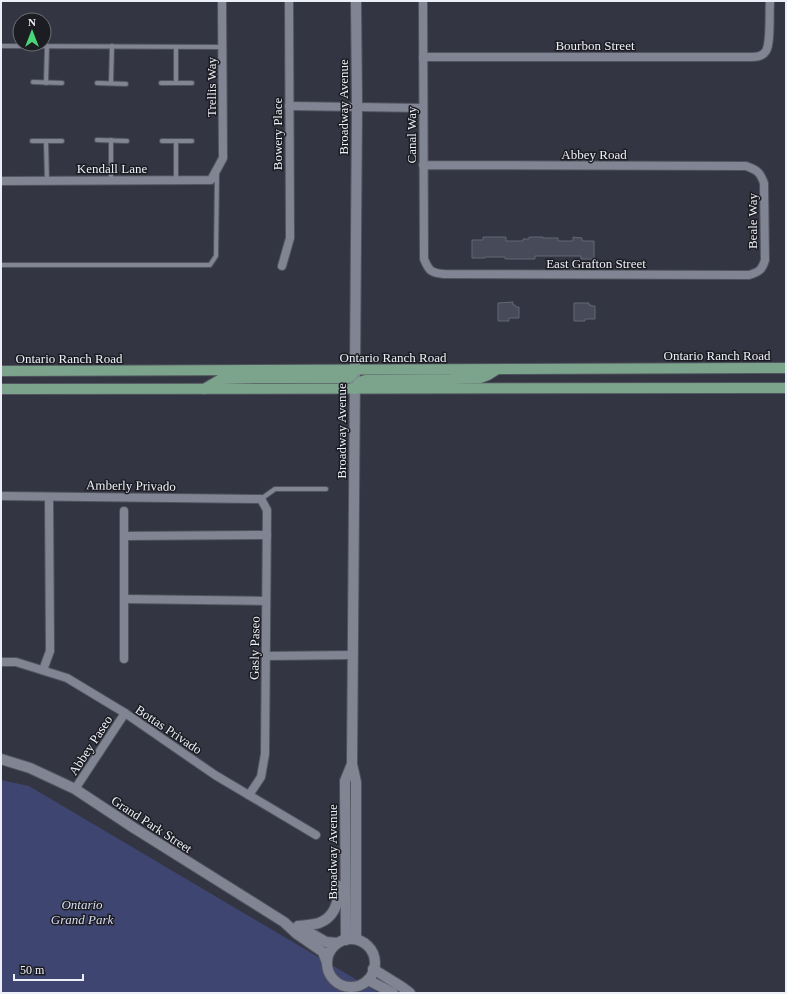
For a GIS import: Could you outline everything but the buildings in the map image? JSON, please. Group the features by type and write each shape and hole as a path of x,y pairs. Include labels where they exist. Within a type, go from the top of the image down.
{"main road":[{"name":"Ontario Ranch Road","path":"1,371 786,368"},
{"path":"355,389 358,383 366,380 451,380 480,378 498,369"},
{"path":"204,389 221,379 348,378 355,370"},
{"path":"1,389 786,388"}],"street":[{"name":"Trellis Way","path":"217,170 223,158 222,1"},
{"name":"Bowery Place","path":"282,266 290,238 289,1"},
{"name":"Broadway Avenue","path":"346,941 356,782 352,764 352,655 357,107 356,1"},
{"name":"Canal Way","path":"423,1 424,259 428,269"},
{"name":"Bourbon Street","path":"423,57 752,58 765,52 768,45 770,1"},
{"path":"289,106 423,108"},
{"name":"Abbey Road","path":"423,165 746,166 755,169 761,175"},
{"name":"Kendall Lane","path":"1,181 211,180 217,170"},
{"name":"Beale Way","path":"761,175 764,183 765,260 762,267"},
{"name":"East Grafton Street","path":"428,269 435,273 444,274 749,276 757,273 762,267"},
{"name":"Amberly Privado","path":"1,496 262,499"},
{"path":"42,670 50,651 50,496"},
{"name":"Gasly Paseo","path":"249,794 261,777 265,754 267,510 262,499"},
{"path":"124,511 124,659"},
{"path":"124,536 267,536"},
{"path":"124,600 266,601"},
{"path":"266,656 352,655"},
{"name":"Bottas Privado","path":"1,662 16,662 67,678 125,713 215,775 316,835"},
{"name":"Abbey Paseo","path":"75,789 125,713"},
{"name":"Grand Park Street","path":"1,759 30,768 75,789 134,828 284,922 297,934 323,952 327,963"},
{"name":"Broadway Avenue","path":"346,941 345,781 352,764"},
{"path":"299,926 319,923 330,916 336,908 339,897 339,812 345,781"},
{"name":"Grand Park Street","path":"284,922 299,926 326,942 346,941"},
{"path":"346,941 364,944 370,949 374,962 372,973 368,980 362,984 348,987 335,981 327,970 329,952 346,941"},
{"path":"373,969 410,993"},
{"path":"368,980 393,993"}],"lane":[{"path":"1,46 12,46"},
{"path":"52,46 223,47"},
{"path":"111,84 112,46"},
{"path":"176,47 176,83"},
{"path":"46,82 47,52"},
{"path":"33,82 62,83"},
{"path":"97,83 126,84"},
{"path":"161,83 192,83"},
{"path":"97,140 127,141"},
{"path":"111,140 111,180"},
{"path":"32,141 62,141"},
{"path":"46,141 47,181"},
{"path":"162,141 192,141"},
{"path":"176,141 176,180"},
{"path":"1,265 210,265 216,256 217,170"},
{"path":"262,499 275,489 326,489"}],"green space":[{"name":"Ontario Grand Park","path":"1,780 29,786 379,993 1,993"}]}
